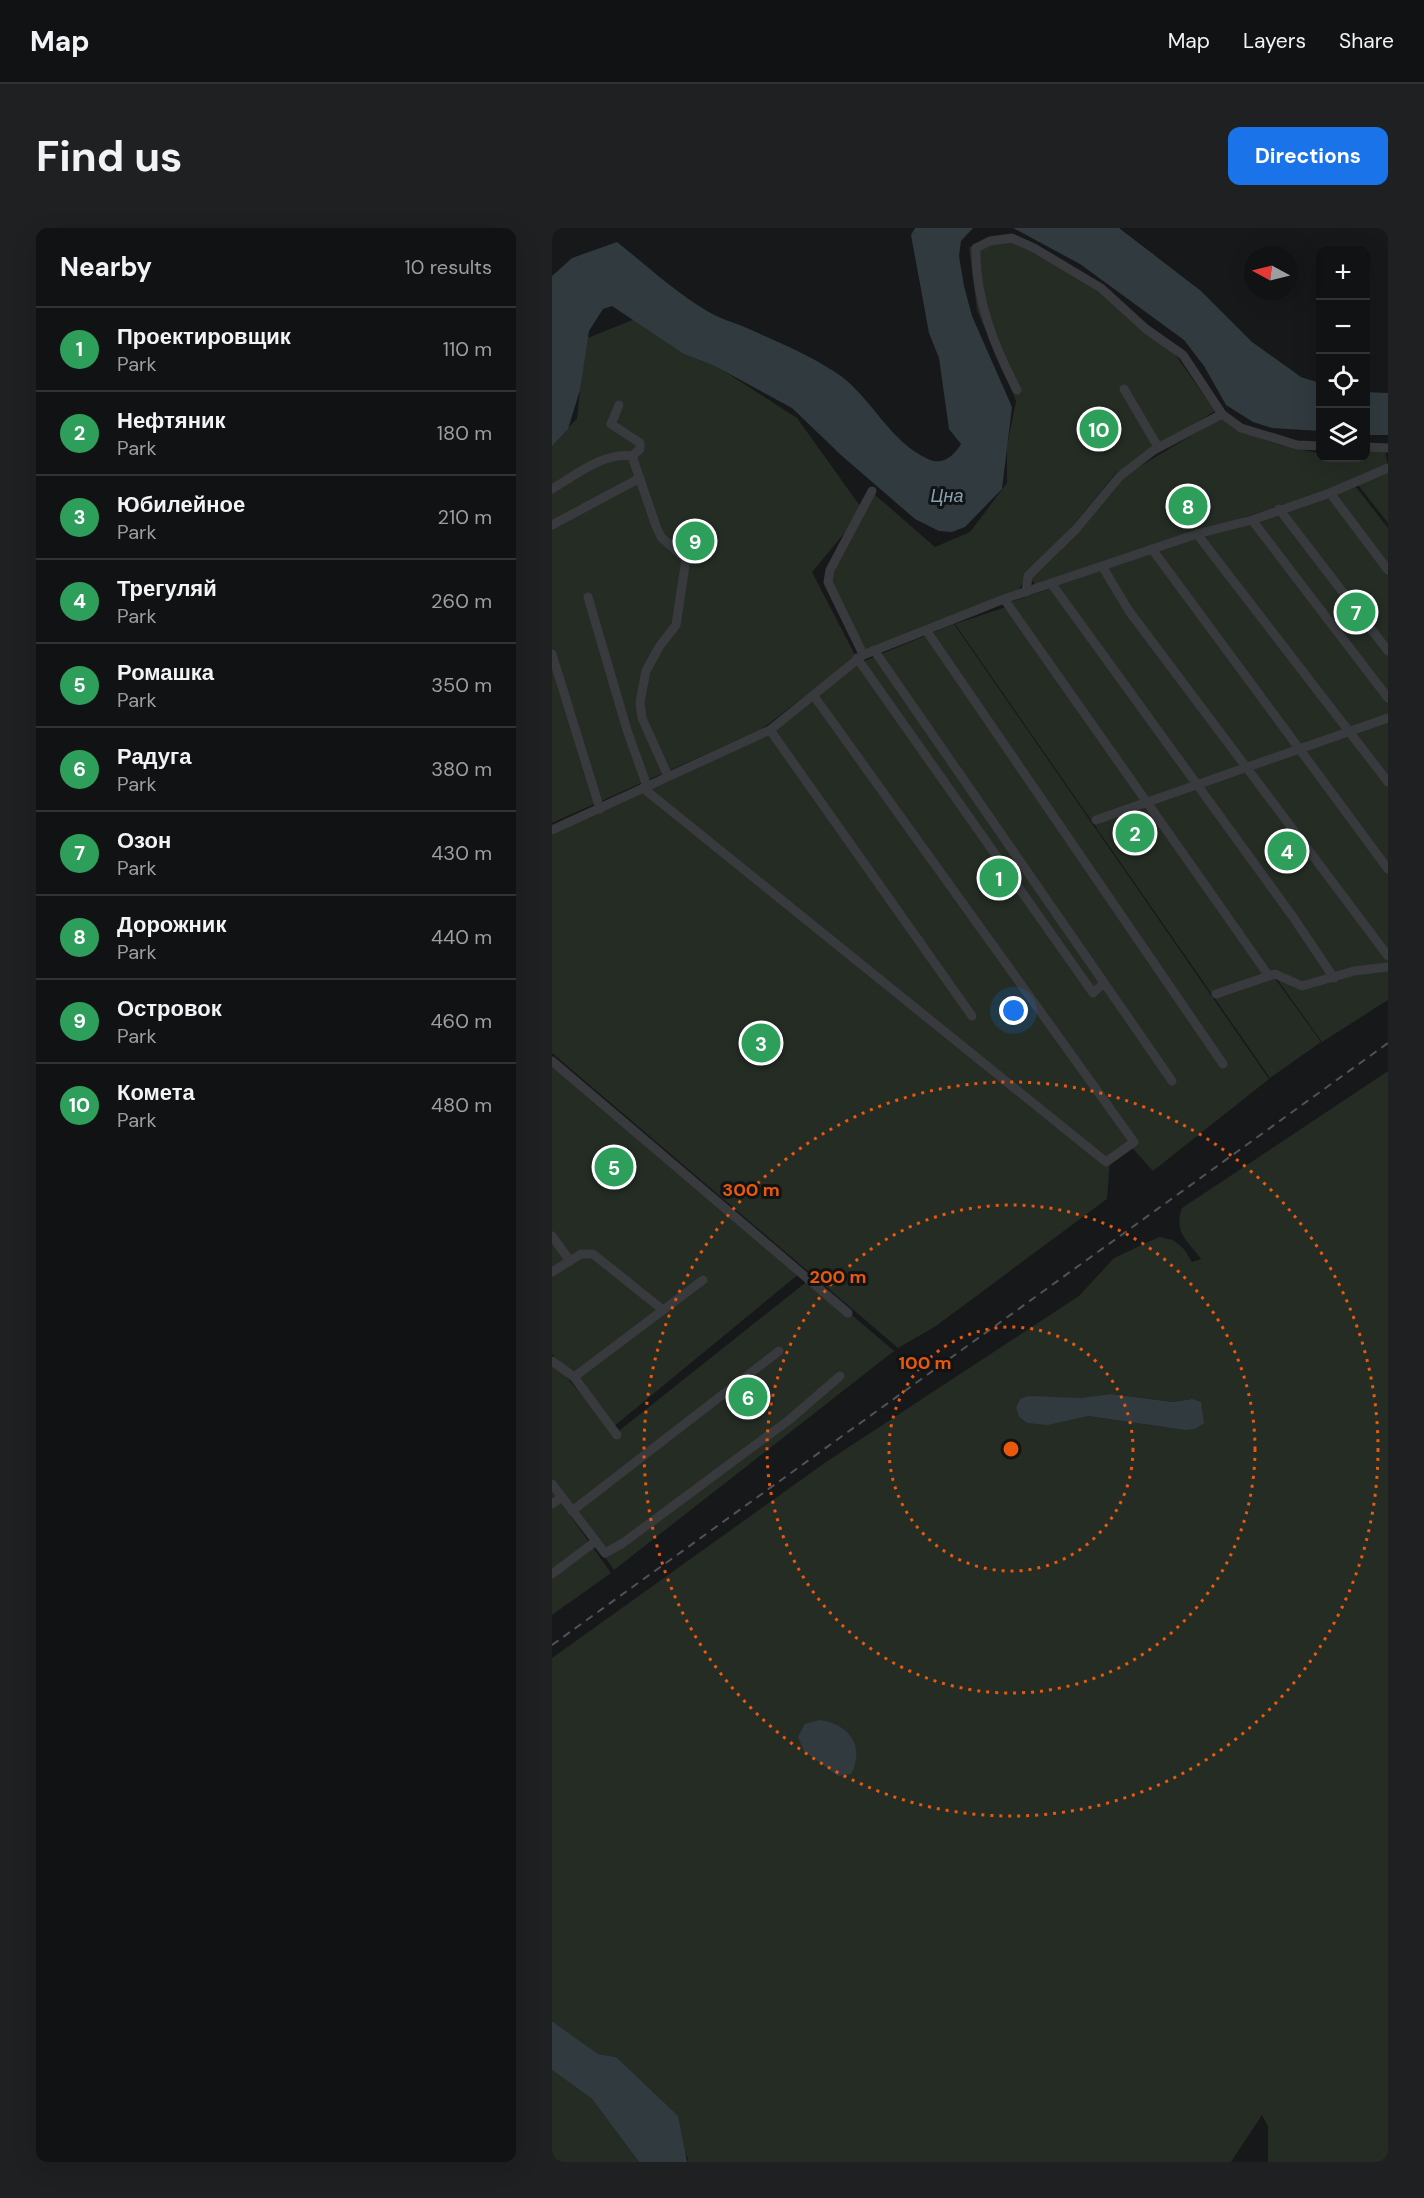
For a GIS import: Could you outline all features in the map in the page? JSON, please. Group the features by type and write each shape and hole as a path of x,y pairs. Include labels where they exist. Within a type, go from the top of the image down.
{"street":[{"path":"1017,390 1005,367 979,298 975,268 976,248 990,241 1012,238 1101,288 1146,329 1183,355 1221,414 1241,428 1297,445 1316,446"},
{"path":"1124,389 1158,447"},
{"path":"619,405 611,424 640,443 640,449 632,456"},
{"path":"1026,592 1028,576 1076,529 1101,496 1120,476 1158,447 1221,414"},
{"path":"1370,447 1388,448"},
{"path":"552,489 607,458 622,454 632,456"},
{"path":"632,456 661,537 686,559 676,625 658,647 645,671 640,702 642,718 668,776"},
{"path":"552,830 770,730 860,656 1004,599 1197,534 1252,520 1279,509 1330,494 1388,468"},
{"path":"552,525 640,477"},
{"path":"872,491 830,570 828,582 860,656 1094,993 1104,983"},
{"path":"1330,494 1388,570"},
{"path":"1279,509 1388,651"},
{"path":"1252,520 1388,698"},
{"path":"1197,534 1388,782"},
{"path":"1152,549 1388,869"},
{"path":"1102,566 1128,610 1388,956"},
{"path":"1051,583 1334,978"},
{"path":"588,597 645,787 1106,1162 1134,1142 814,696"},
{"path":"1004,599 1269,976"},
{"path":"926,630 1223,1064"},
{"path":"874,650 1172,1081"},
{"path":"552,654 600,809"},
{"path":"1096,820 1388,718"},
{"path":"770,730 972,1016"},
{"path":"1216,994 1275,974 1302,986 1354,971 1388,967"},
{"path":"552,1061 848,1313"},
{"path":"552,1236 570,1261"},
{"path":"552,1272 581,1254 593,1254 663,1310"},
{"path":"574,1377 703,1280"},
{"path":"573,1510 779,1351"},
{"path":"552,1361 574,1377 617,1435"},
{"path":"552,1484 605,1553 623,1543 789,1420 840,1376"},
{"path":"552,1503 562,1497"},
{"path":"552,1574 596,1541"}],"shaded area":[{"path":"1000,238 1044,252 1165,340 1215,411 1116,473 1050,553 1026,576 1019,590 864,651 829,575 862,512 812,572 856,657 762,729 552,823 552,443 577,419 585,339 640,317 797,418 863,510 873,493 935,547 970,532 1007,483 1007,446 1016,401 977,310 969,247"},
{"path":"1221,418 1268,441 1316,452 1316,462 1370,462 1370,452 1385,451 1388,466 1325,491 1035,585 1030,577 1122,477"},
{"path":"1388,471 1388,523 1358,485"},
{"path":"1356,487 1388,528 1388,697 1256,520"},
{"path":"1252,522 1388,701 1388,1000 1322,1042 1008,603 1196,538"},
{"path":"1006,607 1321,1042 1270,1078 955,624"},
{"path":"954,624 1269,1079 1153,1171 1127,1142 1110,1158 1107,1199 936,1326 898,1348 552,1053 552,833 774,732 852,666"},
{"path":"552,1060 800,1273 613,1427 552,1354"},
{"path":"1388,1071 1388,2162 1268,2162 1268,2126 1262,2115 1231,2162 687,2162 688,2158 616,2057 598,2054 552,2021 552,1658 826,1462 1079,1296 1114,1258 1159,1237 1173,1240 1184,1249 1192,1262 1201,1259 1183,1236 1179,1224 1182,1208","holes":["1111,1394 1173,1402 1192,1399 1184,1430 1088,1416 1027,1423 1019,1417 1016,1408"]},
{"path":"810,1279 894,1351 614,1570 552,1484 552,1360 615,1434"},
{"path":"552,1490 611,1573 552,1615"},
{"path":"552,2070 592,2099 639,2162 552,2162"}],"water":[{"name":"Цна","path":"915,228 973,228 961,241 959,256 964,286 972,316 1012,407 1002,489 965,527 952,532 939,531 915,519 842,456 792,408 713,365 684,354 612,306 603,309 589,331 580,390 568,429 552,446 552,276 572,258 617,242 695,304 793,349 835,372 859,393 890,430 914,451 933,461 947,459 961,444 949,429 939,358 929,333 911,235"},
{"path":"1013,228 1119,228 1201,291 1252,342 1301,377 1316,382 1316,431 1272,428 1253,422 1226,405 1204,366 1184,340 1080,264"},
{"path":"1370,392 1388,393 1388,435 1370,435"},
{"path":"1111,1394 1173,1402 1192,1399 1201,1402 1204,1423 1195,1429 1184,1430 1088,1416 1048,1425 1027,1423 1019,1417 1016,1408 1020,1399 1029,1396 1081,1398"},
{"path":"819,1720 838,1726 852,1738 856,1754 851,1774 838,1776 804,1751 798,1737 805,1724"},
{"path":"552,2021 598,2054 616,2057 678,2116 687,2162 639,2162 592,2099 552,2070"}],"railway":[{"path":"552,1645 1388,1043"}],"place":[{"name":"Комета","path":"1099,429"},
{"name":"Дорожник","path":"1188,506"},
{"name":"Островок","path":"695,541"},
{"name":"Озон","path":"1356,612"},
{"name":"Нефтяник","path":"1135,833"},
{"name":"Трегуляй","path":"1287,851"},
{"name":"Проектировщик","path":"999,878"},
{"name":"Юбилейное","path":"761,1043"},
{"name":"Ромашка","path":"614,1167"},
{"name":"Радуга","path":"748,1397"}]}
